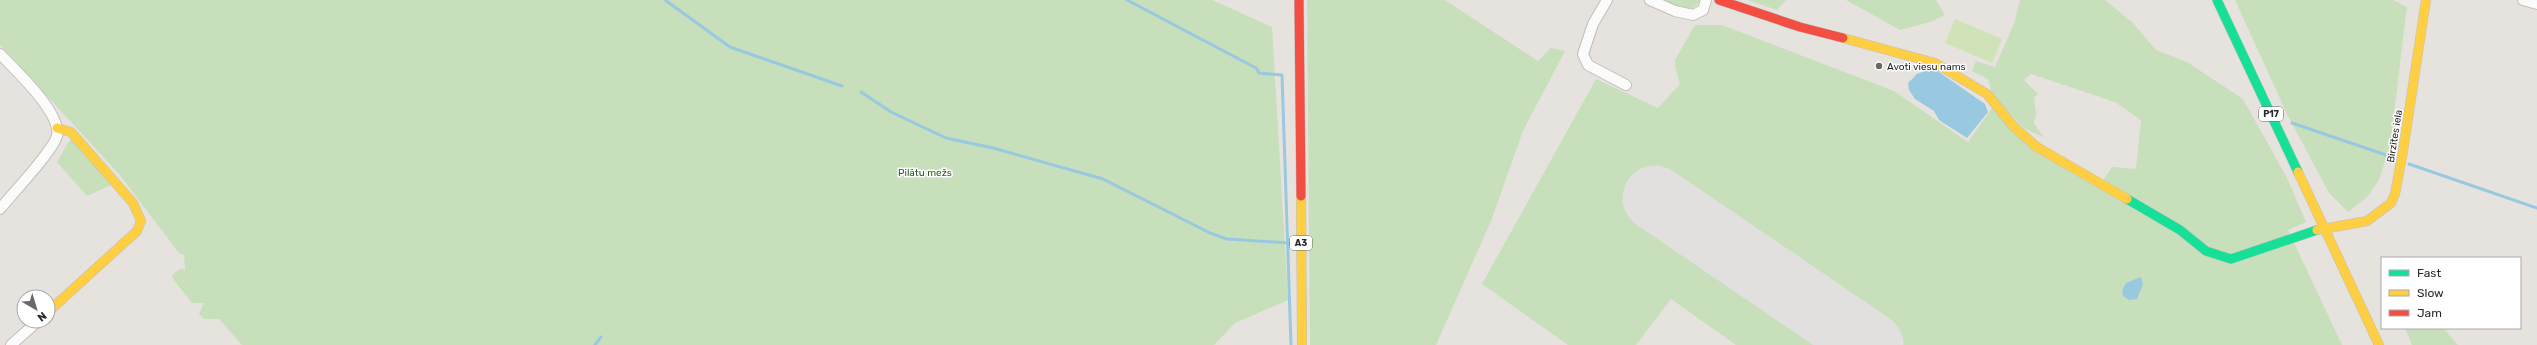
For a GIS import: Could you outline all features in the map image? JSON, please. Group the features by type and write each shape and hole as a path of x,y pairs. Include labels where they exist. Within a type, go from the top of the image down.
{"main road":[{"name":"A3","path":"1299,0 1302,345"},
{"name":"Birzītes iela","path":"1719,0 1800,27 1935,63 1988,94 2015,128 2037,147 2180,230 2206,252 2231,259 2324,228 2367,221 2383,211 2395,194 2426,0"},
{"name":"P17","path":"2217,0 2379,345"},
{"path":"56,305 137,231 141,221 133,203 71,132 63,128 57,128"}],"street":[{"path":"1607,0 1593,24 1583,54 1588,65 1626,85"},
{"path":"1650,0 1675,11 1693,15 1703,10 1706,0"},
{"path":"2523,0 2537,4"},
{"path":"0,54 41,100 52,115 57,128 57,137 0,209"},
{"path":"11,345 29,329"}],"green space":[{"name":"Pilātu mežs","path":"0,0 1212,0 1272,27 1288,300 1235,323 1214,345 242,345 219,319 204,319 199,314 204,303 192,303 173,279 172,275 181,268 185,270 184,255 179,253 119,174 0,45"},
{"path":"1307,0 1445,0 1538,61 1551,48 1565,51 1523,131 1491,221 1436,345 1310,345"},
{"path":"1663,0 1700,0 1693,8 1688,9 1678,7"},
{"path":"1747,0 1786,0 1777,10"},
{"path":"1846,0 1936,0 1945,15 1930,22 1900,30"},
{"path":"2020,0 2105,0 2132,22 2156,50 2187,62 2243,99 2287,178 2306,222 2288,230 2342,345 1736,345 1671,299 1636,345 1568,345 1482,284 1596,79 1658,108 1680,84 1675,66 1675,60 1695,25 1722,25 1894,91 1968,142 1994,105 2026,144 2102,182 2112,167 2136,169 2141,120 2115,102 2031,74 2024,80 2038,94 2034,97 2036,114 2034,123 2043,137 2023,128 1992,93 1988,79 1972,71 1976,61 1995,67 2014,24"},
{"path":"2235,0 2393,0 2407,7 2390,145 2379,180 2367,197 2348,212 2329,193 2287,114"},
{"path":"1955,19 2002,39 1992,63 1945,43"},
{"path":"71,138 111,185 87,196 57,162"},
{"path":"2405,329 2444,329 2458,345 2412,345"}],"water":[{"path":"1927,70 1936,70 1985,104 1988,112 1967,138 1939,120 1934,111 1915,99 1909,90 1908,83 1917,74"},
{"path":"2141,277 2143,284 2137,299 2129,300 2123,296 2122,290 2126,283"}],"waterway":[{"path":"665,0 730,47 842,86"},
{"path":"1127,0 1256,68 1259,73 1282,75 1291,345"},
{"path":"861,92 891,112 946,138 993,148 1103,179 1210,233 1227,239 1289,243"},
{"path":"2292,123 2392,157"},
{"path":"2409,164 2537,208"},
{"path":"595,345 601,337"}],"runway":[{"path":"1655,198 1871,345"}],"traffic: fast":[{"path":"2217,0 2298,172"},
{"path":"2127,199 2180,230 2206,251 2231,259 2317,230"}],"traffic: slow":[{"path":"2317,230 2367,221 2391,203 2395,194 2403,151 2426,0"},
{"path":"1843,38 1935,63 1987,94 2015,128 2037,147 2127,199"},
{"path":"56,305 137,231 141,221 133,203 71,132 57,128"},
{"path":"2298,172 2379,345"},
{"path":"1301,196 1302,345"}],"traffic: jam":[{"path":"1299,0 1301,196"},
{"path":"1719,0 1800,27 1843,38"}],"place":[{"name":"Avoti viesu nams","path":"1879,66"}]}
